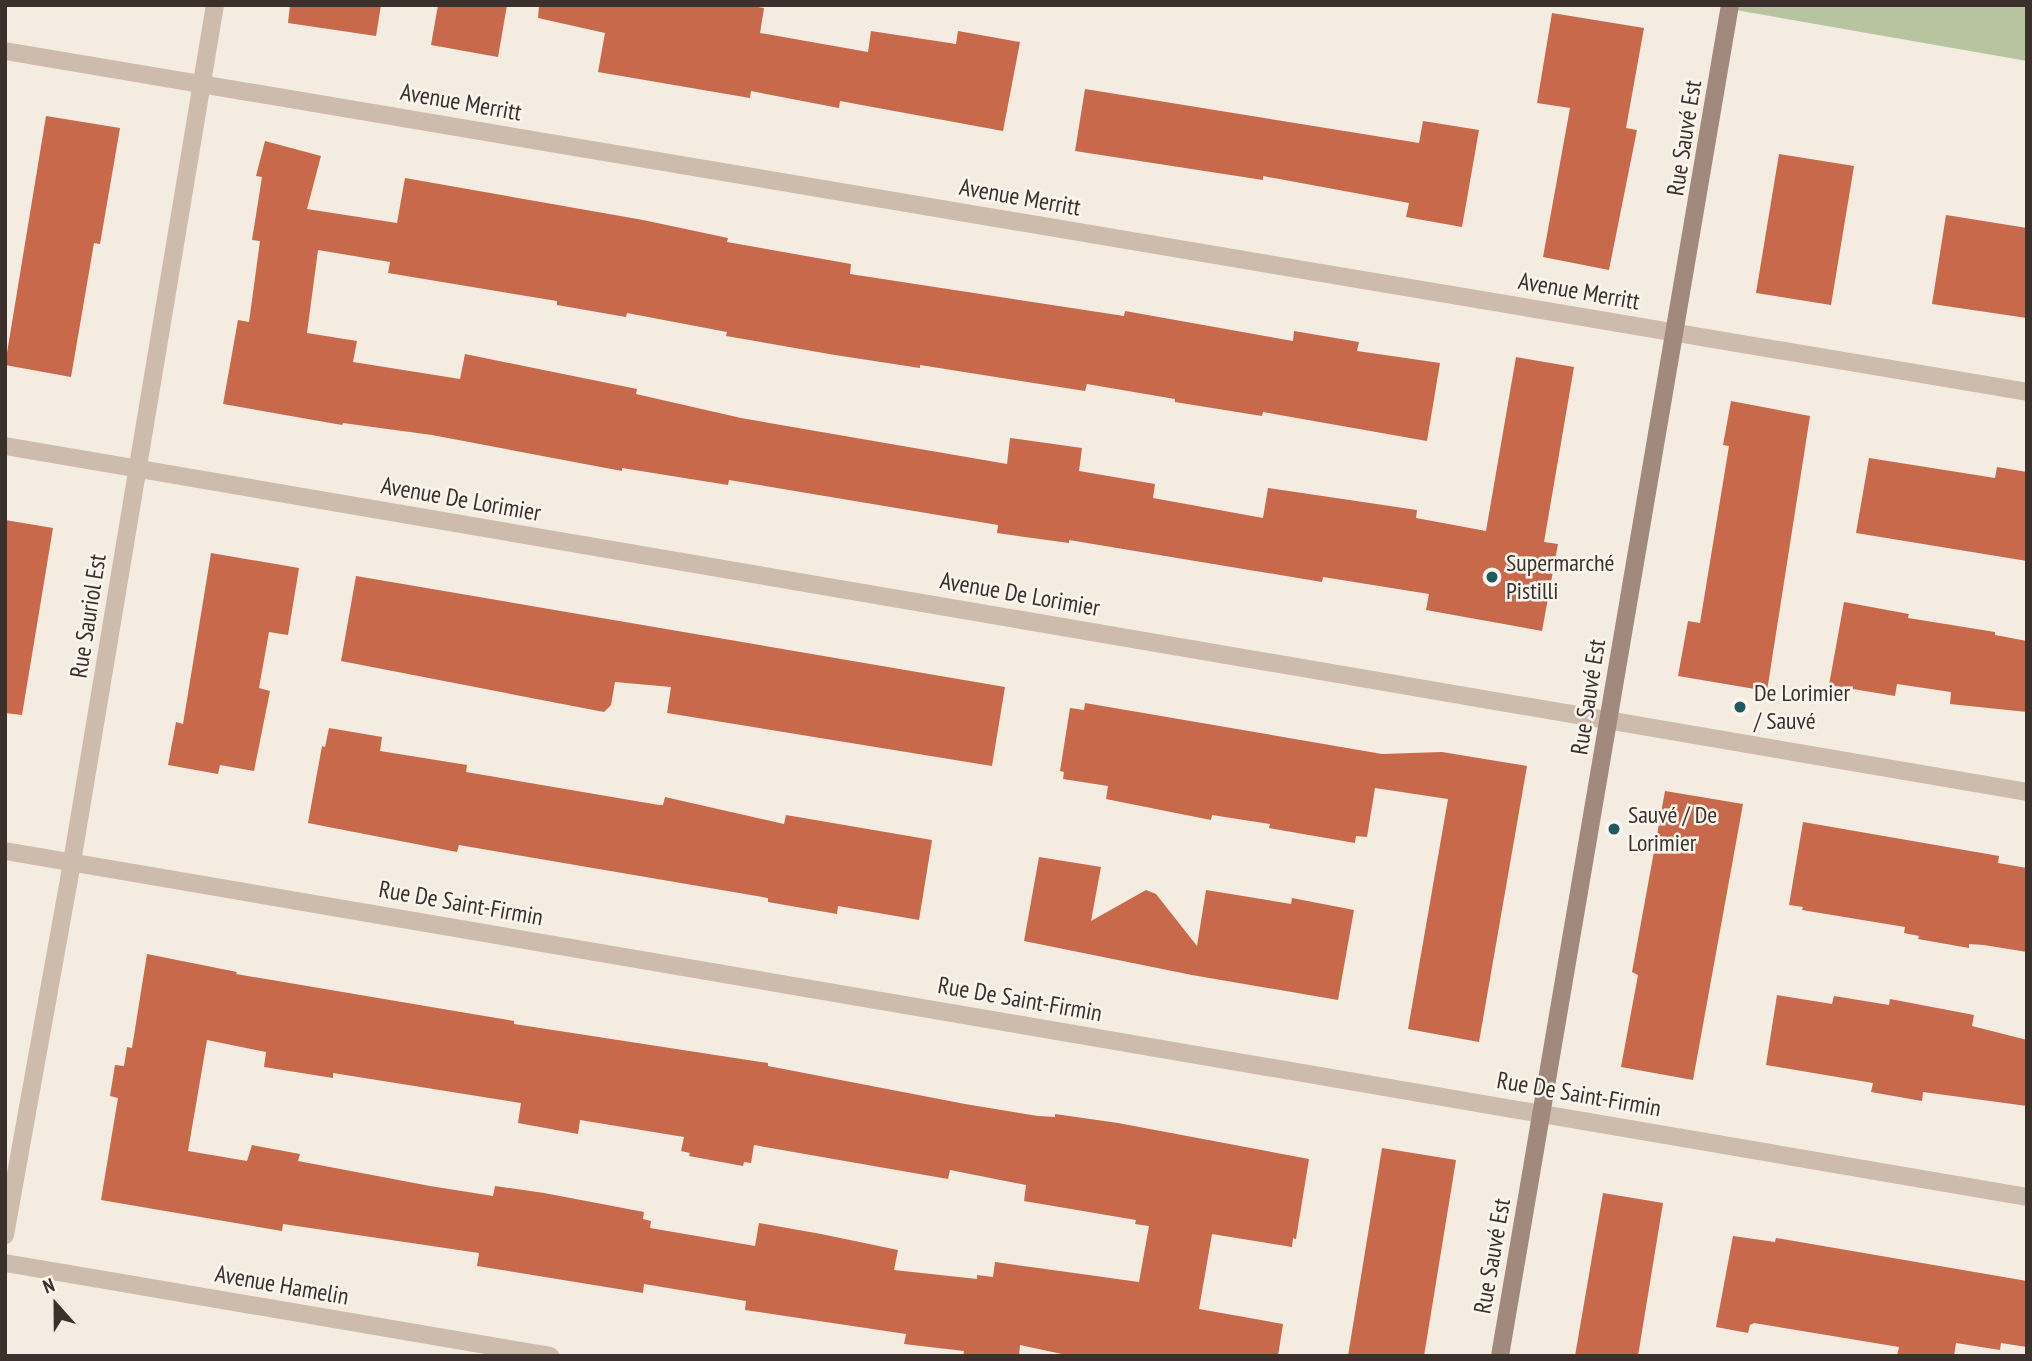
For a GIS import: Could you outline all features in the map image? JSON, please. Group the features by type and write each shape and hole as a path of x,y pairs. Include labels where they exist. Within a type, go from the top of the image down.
{"main road":[{"name":"Rue Sauvé Est","path":"1500,1356 1730,5"}],"street":[{"name":"Rue Sauriol Est","path":"5,1235 72,862 215,5"},
{"name":"Avenue Merritt","path":"5,51 2027,392"},
{"name":"Avenue De Lorimier","path":"5,446 2027,792"},
{"name":"Rue De Saint-Firmin","path":"5,851 2027,1197"},
{"name":"Avenue Hamelin","path":"5,1263 550,1356"}],"green space":[{"path":"1730,5 2027,5 2027,61 1730,9"}],"building":[{"path":"290,5 381,5 376,36 288,23"},
{"path":"438,5 507,5 498,57 431,45"},
{"path":"539,5 745,5 764,8 760,33 868,52 871,31 956,44 958,31 1020,42 1003,131 840,101 839,108 751,91 750,98 598,72 605,33 538,18"},
{"path":"1552,13 1644,28 1626,128 1637,130 1609,270 1543,257 1570,108 1537,103"},
{"path":"1085,89 1419,143 1423,121 1479,130 1462,227 1406,217 1409,203 1263,176 1263,180 1075,151"},
{"path":"46,116 120,128 100,244 94,243 71,377 5,365"},
{"path":"265,141 321,156 307,209 397,223 405,178 643,220 728,238 727,242 851,264 850,274 1124,316 1125,311 1293,341 1294,331 1359,342 1357,351 1440,363 1427,441 1263,412 1262,416 1175,402 1175,399 1087,384 1085,391 920,365 920,368 835,355 726,336 727,332 627,313 626,317 557,305 557,301 388,273 390,262 318,250 307,333 357,341 353,362 460,379 465,354 637,389 636,394 741,418 1007,464 1010,438 1082,448 1079,471 1155,484 1153,498 1263,518 1268,488 1417,510 1416,518 1486,531 1516,357 1574,367 1544,542 1558,544 1542,631 1426,610 1429,594 1323,577 1322,582 1069,540 1069,543 997,533 998,525 729,480 728,485 622,468 622,471 432,435 342,425 223,404 238,320 249,322 260,241 252,240 262,177 256,176"},
{"path":"1779,154 1854,166 1831,305 1756,293"},
{"path":"1946,215 2027,228 2027,318 1932,304"},
{"path":"1731,401 1810,416 1767,691 1678,676 1688,621 1700,623 1729,446 1723,445"},
{"path":"1869,458 1995,478 1997,467 2027,472 2027,561 1856,533"},
{"path":"5,520 53,528 22,715 5,713"},
{"path":"211,553 299,568 288,635 269,632 259,688 270,691 254,771 220,765 218,774 168,765 176,722 183,724"},
{"path":"356,576 1005,687 992,766 667,713 671,687 615,682 611,705 604,712 341,661"},
{"path":"1844,602 1909,614 1908,618 1995,632 1995,635 2027,641 2027,712 1950,704 1951,692 1897,684 1895,696 1829,685"},
{"path":"1085,703 1382,754 1442,752 1527,766 1479,1042 1408,1029 1448,799 1375,788 1367,837 1356,836 1355,843 1269,828 1270,824 1212,815 1211,820 1106,799 1108,786 1063,779 1064,772 1060,771 1070,708 1084,710"},
{"path":"329,728 382,737 380,751 467,765 466,772 659,805 663,805 665,797 784,824 786,815 932,840 919,920 838,906 837,914 768,902 768,898 675,882 459,845 457,852 308,823 322,746 325,747"},
{"path":"1665,791 1743,804 1693,1080 1621,1067 1638,975 1632,972"},
{"path":"1803,822 1999,856 1998,863 2027,868 2027,952 1984,945 1969,944 1969,948 1918,939 1919,936 1904,933 1905,927 1802,910 1803,907 1789,905"},
{"path":"1039,857 1101,867 1091,921 1146,890 1156,894 1197,946 1206,890 1291,904 1292,898 1354,910 1338,1000 1192,975 1024,941"},
{"path":"147,954 237,972 236,974 514,1021 514,1024 768,1063 768,1066 965,1104 1038,1116 1055,1117 1055,1114 1118,1123 1309,1159 1296,1239 1293,1238 1292,1247 1212,1234 1199,1309 1283,1324 1278,1356 1071,1356 1020,1345 1019,1356 963,1356 964,1351 904,1344 906,1334 745,1310 746,1301 644,1284 643,1293 477,1266 479,1253 283,1224 282,1231 101,1200 118,1098 110,1096 115,1065 124,1066 127,1047 132,1048","holes":["207,1040 266,1052 264,1067 333,1078 333,1073 521,1103 518,1123 578,1134 580,1120 684,1137 681,1151 690,1153 689,1156 743,1166 744,1162 751,1163 754,1145 948,1179 950,1170 1026,1185 1024,1201 1136,1220 1135,1224 1149,1226 1139,1282 995,1262 993,1277 977,1275 977,1279 894,1270 898,1250 759,1223 755,1246 650,1228 651,1221 643,1219 644,1212 544,1193 495,1186 493,1196 430,1186 298,1161 300,1154 252,1145 247,1161 188,1151"]},
{"path":"1777,995 1832,1004 1834,996 1889,1005 1890,999 1974,1015 1972,1026 2027,1040 2027,1106 1923,1092 1922,1101 1871,1092 1873,1083 1766,1065"},
{"path":"1382,1148 1456,1160 1424,1356 1348,1356"},
{"path":"1603,1193 1663,1203 1638,1356 1575,1356"},
{"path":"1733,1236 1775,1242 1776,1238 2027,1281 2027,1347 2001,1343 2000,1350 1956,1343 1954,1356 1897,1356 1899,1347 1754,1323 1750,1325 1748,1333 1716,1327"}],"place":[{"name":"Supermarché Pistilli","path":"1492,577"},
{"name":"De Lorimier / Sauvé","path":"1740,707"},
{"name":"Sauvé / De Lorimier","path":"1614,829"}]}
